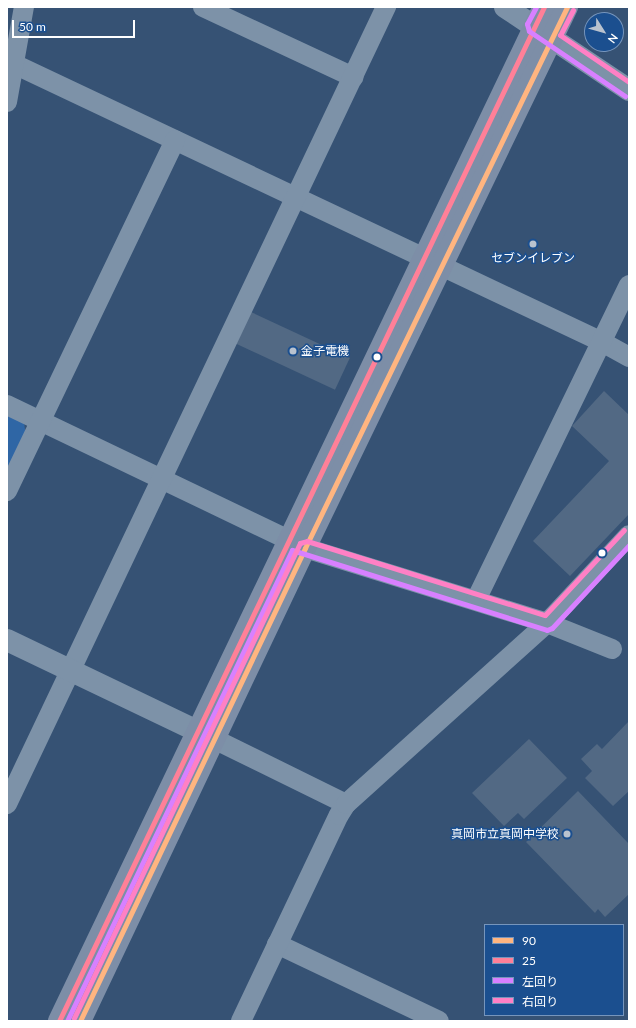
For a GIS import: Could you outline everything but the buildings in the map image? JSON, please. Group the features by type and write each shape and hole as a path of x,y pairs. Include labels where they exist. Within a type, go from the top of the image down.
{"main road":[{"path":"543,32 544,7"},
{"path":"60,1021 206,735 543,32 567,7"},
{"path":"80,1021 206,735"}],"street":[{"path":"7,102 10,64 24,7"},
{"path":"203,7 353,77"},
{"path":"7,804 386,7"},
{"path":"505,7 629,90"},
{"path":"10,64 175,140 602,342 629,357"},
{"path":"7,491 175,140"},
{"path":"476,600 629,285"},
{"path":"7,405 297,545 547,623 612,649"},
{"path":"241,1021 335,822 346,804 547,623 629,535"},
{"path":"7,640 72,669 346,804"},
{"path":"277,944 439,1021"}],"shaded area":[{"path":"7,414 24,422 26,438 7,477"}],"transit line":[{"name":"左回り","path":"536,7 527,24 529,31 625,96"},
{"name":"25","path":"59,1021 544,7"},
{"name":"90","path":"80,1021 305,548 567,7"},
{"name":"右回り","path":"573,10 560,35 629,82"},
{"name":"右回り","path":"74,1018 300,543 307,541 545,615 624,530"},
{"name":"左回り","path":"67,1021 292,550 547,630 552,628 629,545"}],"place":[{"name":"セブンイレブン","path":"533,244"},
{"name":"金子電機","path":"293,351"},
{"name":"真岡市立真岡中学校","path":"567,834"}]}
